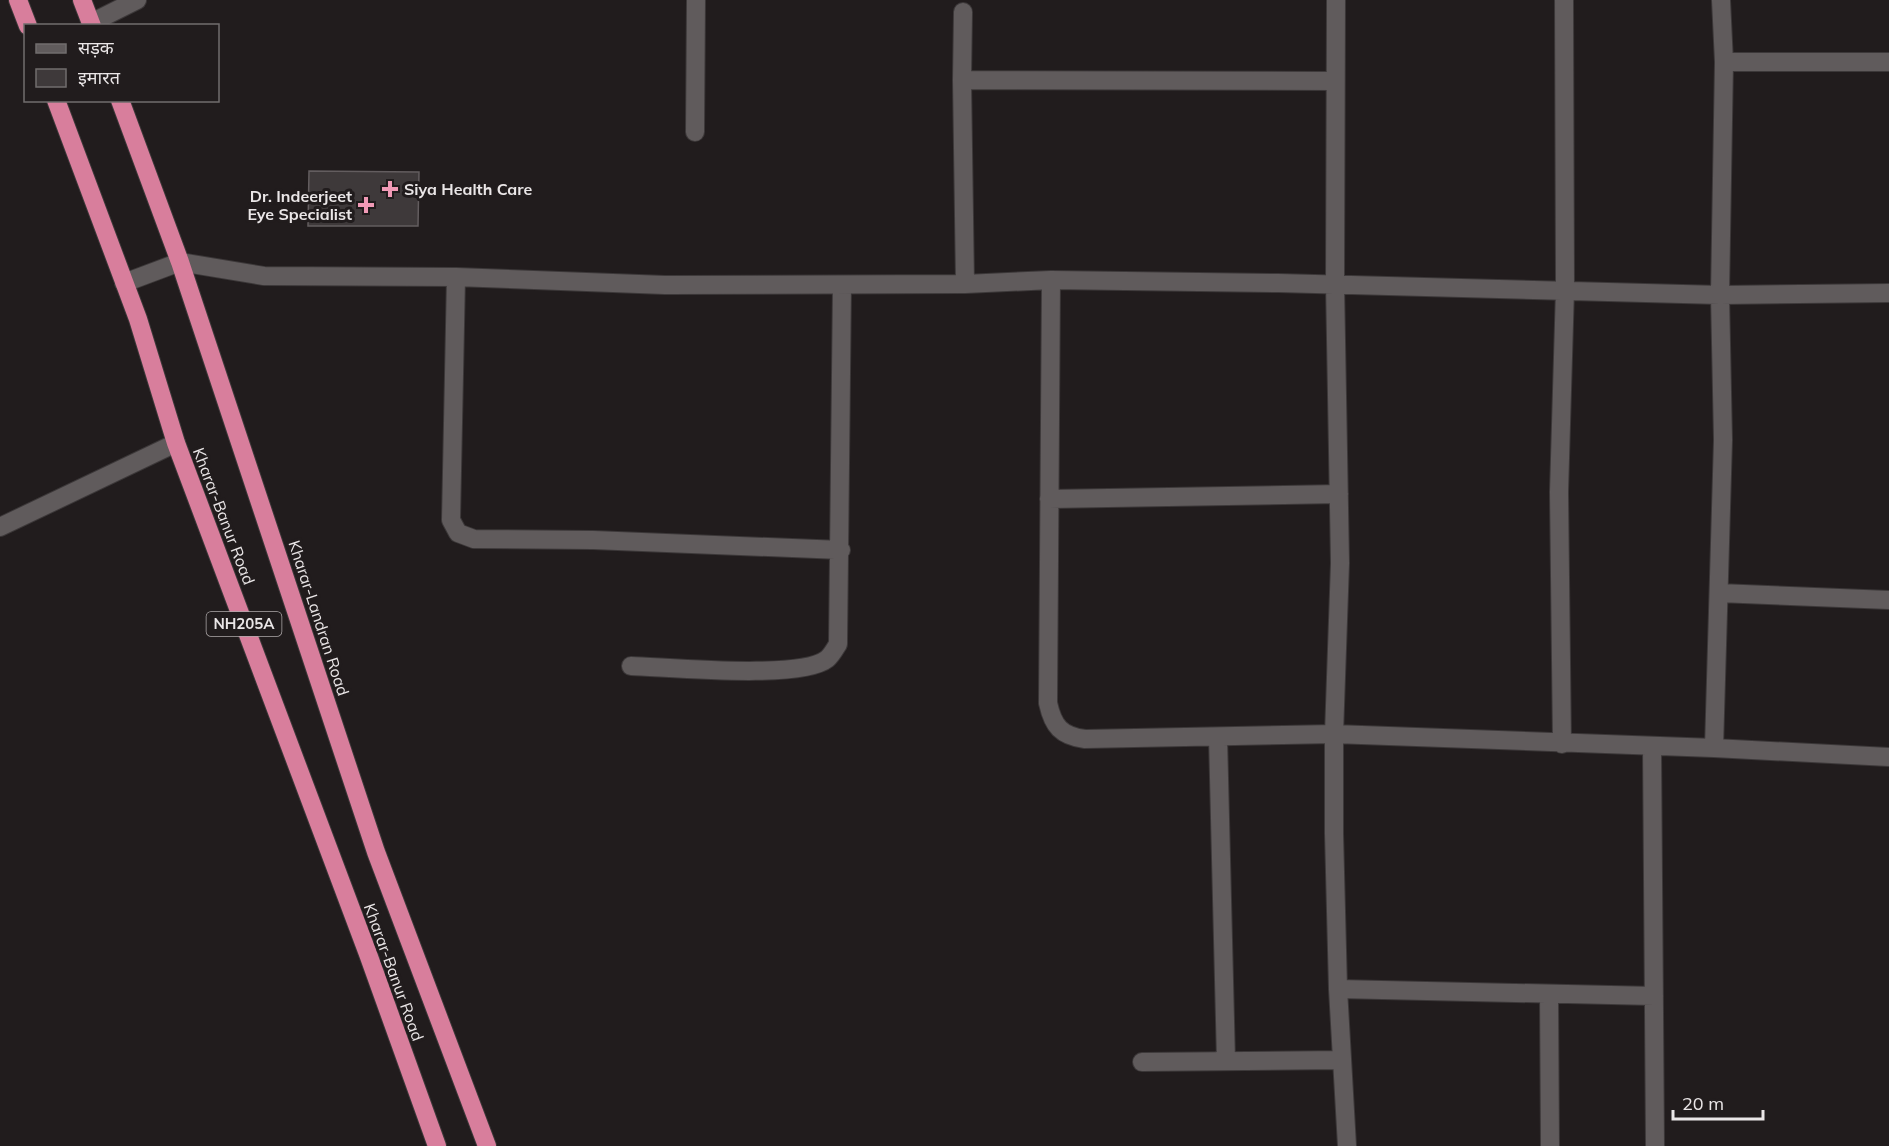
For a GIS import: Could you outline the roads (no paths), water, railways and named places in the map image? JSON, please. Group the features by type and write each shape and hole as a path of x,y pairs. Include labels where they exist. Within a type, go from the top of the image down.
{"highway":[{"path":"18,0 27,24"},
{"path":"82,0 91,24"},
{"name":"Kharar-Banur Road","path":"57,102 124,283 176,443 368,954 436,1146"},
{"name":"Kharar-Landran Road","path":"121,102 180,262 376,852 487,1146"}],"street":[{"path":"91,24 137,0"},
{"path":"695,132 696,0"},
{"path":"1336,0 1335,284 1340,563 1334,734 1338,989 1347,1146"},
{"path":"1562,744 1559,492 1565,290 1564,0"},
{"path":"1714,748 1723,440 1720,295 1724,62 1720,0"},
{"path":"963,12 965,284"},
{"path":"1724,62 1889,62"},
{"path":"962,80 1335,81"},
{"path":"124,283 180,262 264,276 456,277 664,285 965,284 1051,280 1335,284 1720,295 1889,293"},
{"path":"456,277 450,520 458,533 474,540 593,540 841,550"},
{"path":"1051,280 1048,692 1052,720 1060,731 1071,737 1085,739 1334,734 1889,757"},
{"path":"631,666 785,670 812,666 828,659 837,644 841,550 842,285"},
{"path":"0,527 176,443"},
{"path":"1049,499 1339,494"},
{"path":"1719,593 1889,600"},
{"path":"1218,737 1226,1061"},
{"path":"1652,746 1655,1146"},
{"path":"1338,989 1654,996"},
{"path":"1549,994 1550,1146"},
{"path":"1142,1062 1341,1060"}],"place":[{"name":"Siya Health Care","path":"390,189"},
{"name":"Dr. Indeerjeet Eye Specialist","path":"366,205"}]}
